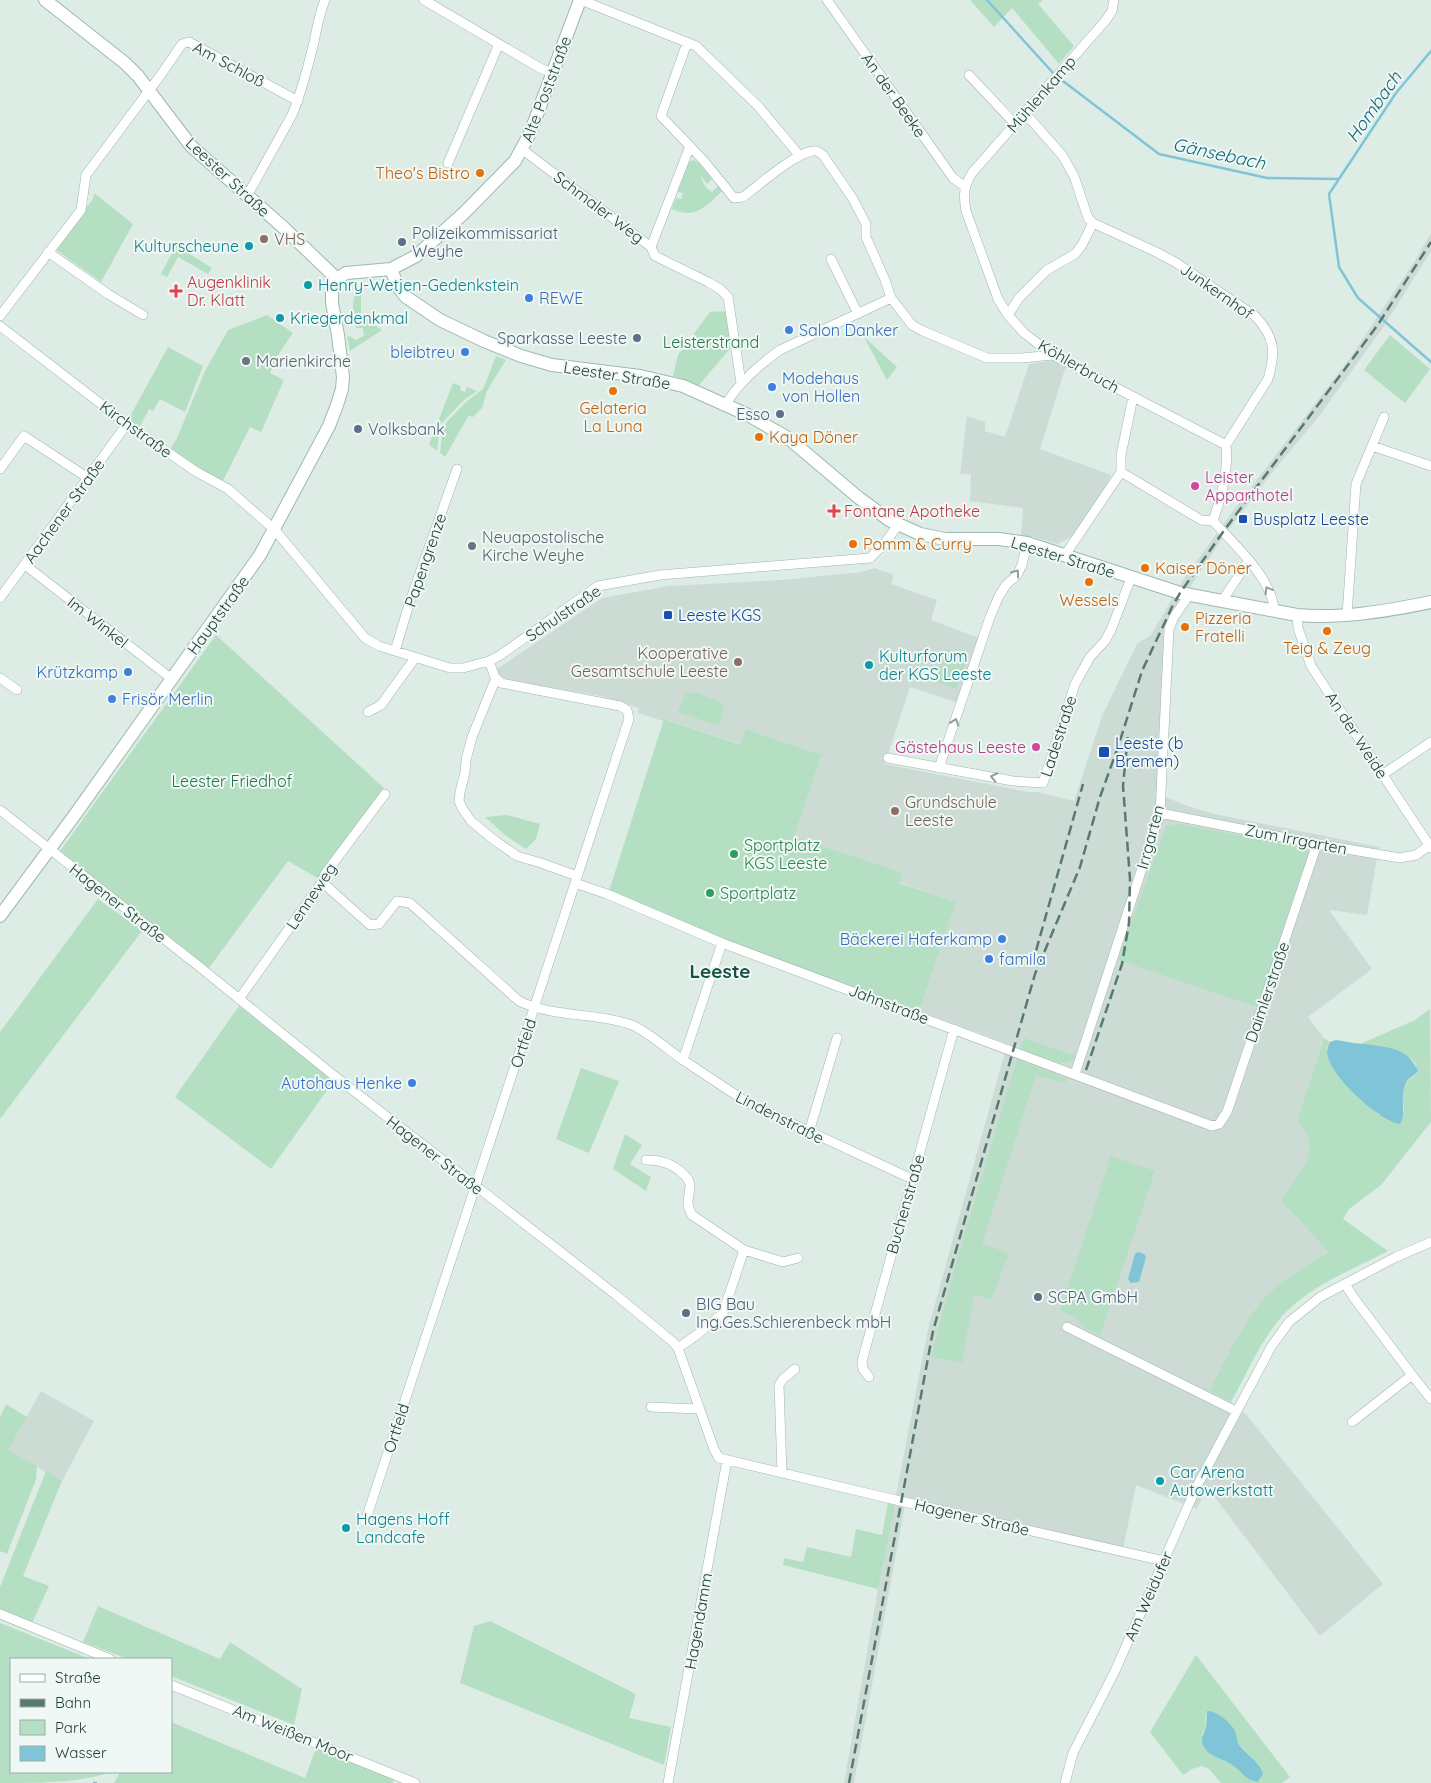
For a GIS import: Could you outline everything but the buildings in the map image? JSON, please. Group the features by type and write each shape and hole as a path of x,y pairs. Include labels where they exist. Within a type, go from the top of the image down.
{"street":[{"name":"Leester Straße","path":"45,0 125,63 138,76 191,146 337,279"},
{"path":"247,196 298,101 307,72 320,12 325,0"},
{"path":"424,0 552,74"},
{"path":"581,0 696,46 758,106 799,155"},
{"name":"Alte Poststraße","path":"391,269 403,265 416,256 497,181 523,150 581,0"},
{"name":"An der Beeke","path":"826,0 953,178 964,186"},
{"name":"Mühlenkamp","path":"964,186 972,173 1106,20 1112,12 1114,0"},
{"name":"Am Schloß","path":"0,316 82,207 86,175 182,44 189,42 298,101"},
{"path":"688,43 660,116 690,146 734,198 743,197 799,155 818,151 823,155 853,199 866,224 866,237 886,280 891,298 912,325 987,358 1015,359 1053,355"},
{"path":"448,163 499,44"},
{"path":"969,75 1015,124"},
{"path":"1008,315 1019,298 1047,270 1075,254 1082,245 1093,223 1088,218 1074,176 1062,155 1025,113"},
{"path":"651,247 690,146"},
{"name":"Schmaler Weg","path":"523,150 651,247 655,256 708,282 720,289 728,297 741,383"},
{"name":"Köhlerbruch","path":"964,186 963,198 966,210 1001,305 1024,333 1053,355 1226,446"},
{"name":"Junkernhof","path":"1093,223 1175,262 1255,316 1271,337 1273,350 1272,367 1268,379 1226,446 1227,458 1222,487 1213,520"},
{"path":"48,252 108,294 143,315"},
{"path":"832,259 858,314"},
{"name":"Leester Straße","path":"391,269 398,287 406,297 440,320 513,352 552,365 640,376 675,384 726,404 788,438 859,498 898,525 920,534 945,539 999,539 1026,543 1189,595 1296,615 1347,615 1431,602"},
{"path":"337,279 346,273 391,269"},
{"name":"Hauptstraße","path":"0,916 172,679 260,555 275,530 338,405 342,389 342,363 332,303 333,284 337,279"},
{"path":"726,404 741,383 780,350 891,298"},
{"path":"1001,305 1019,298"},
{"name":"Kirchstraße","path":"0,326 127,424 195,472 228,489 275,530"},
{"path":"1065,555 1121,472 1121,455 1133,397"},
{"path":"1347,615 1356,484 1384,417"},
{"name":"Aachener Straße","path":"0,598 127,424"},
{"path":"0,469 24,436 88,478"},
{"path":"1372,446 1431,466"},
{"name":"Papengrenze","path":"395,652 410,601 457,469"},
{"path":"1121,472 1201,520 1213,520 1257,571 1273,597 1274,611"},
{"name":"Schulstraße","path":"275,530 361,633 379,646 395,652 450,668 464,668 499,656 598,586 643,576 870,558 884,544 898,525"},
{"path":"939,768 990,617 999,596 1006,585 1017,575 1022,565 1026,543"},
{"path":"1222,601 1249,560"},
{"name":"Im Winkel","path":"25,565 172,679"},
{"name":"Ladestraße","path":"888,758 1013,781 1043,784 1075,684 1090,657 1105,641 1111,630 1131,578"},
{"name":"Irrgarten","path":"1075,1074 1160,813 1169,629 1174,617 1189,595"},
{"name":"An der Weide","path":"1296,615 1298,628 1312,666 1430,847"},
{"path":"368,712 381,705 414,658"},
{"path":"489,661 496,678"},
{"path":"0,678 17,690"},
{"name":"Jahnstraße","path":"496,678 475,730 466,760 459,801 471,821 517,856 542,863 607,894 722,943 1205,1124"},
{"name":"Ortfeld","path":"364,1522 629,719 627,710 620,706 508,685 496,678"},
{"path":"1382,775 1431,742"},
{"name":"Lenneweg","path":"239,999 322,882 325,874 385,794"},
{"name":"Hagener Straße","path":"0,810 616,1295 673,1342 678,1348 698,1408 714,1450 719,1458 1164,1561"},
{"name":"Zum Irrgarten","path":"1160,813 1317,844 1400,858 1416,855 1430,847"},
{"name":"Daimlerstraße","path":"1205,1124 1212,1126 1219,1124 1224,1118 1317,844"},
{"path":"322,882 370,924 379,924 397,901 410,903 518,1001 534,1009"},
{"path":"683,1060 722,943"},
{"name":"Lindenstraße","path":"534,1009 608,1020 633,1026 748,1103 912,1179"},
{"name":"Buchenstraße","path":"869,1377 863,1369 862,1361 954,1029"},
{"path":"809,1132 837,1038"},
{"path":"646,1160 663,1162 688,1178 691,1186 688,1207 692,1214 744,1250 783,1262 798,1258"},
{"name":"Am Weidufer","path":"1065,1783 1073,1752 1115,1671 1208,1465 1271,1347 1289,1322 1320,1297 1396,1257 1431,1242"},
{"path":"678,1348 723,1313 744,1250"},
{"path":"1346,1284 1354,1298 1431,1399"},
{"path":"1067,1327 1236,1411"},
{"path":"782,1472 778,1385 795,1369"},
{"path":"1352,1422 1412,1375"},
{"path":"651,1407 698,1408"},
{"name":"Hagendamm","path":"668,1783 727,1460"},
{"path":"0,1614 108,1658"},
{"name":"Am Weißen Moor","path":"172,1685 415,1783"}],"shaded area":[{"path":"1431,233 1431,251 1384,326 1320,415 1262,485 1221,540 1173,613 1162,635 1174,629 1165,797 1215,814 1379,847 1367,915 1329,910 1372,969 1308,1017 1324,1038 1297,1121 1309,1138 1308,1159 1281,1201 1329,1252 1275,1288 1255,1311 1209,1391 1231,1402 1245,1413 1383,1584 1320,1636 1207,1487 1197,1509 1136,1485 1122,1554 1092,1551 905,1505 854,1783 844,1783 878,1589 928,1329 1005,1052 1009,1053 1011,1045 919,1011 955,902 898,882 902,872 794,837 822,753 812,752 746,729 741,745 665,719 663,721 638,713 639,708 601,696 506,680 499,675 497,669 602,598 669,586 781,580 862,572 875,568 894,575 891,584 937,600 931,620 979,638 958,703 910,687 885,764 1028,792 1038,792 1074,801 1102,716 1137,644 1151,635 1183,580 1233,511 1350,358 1416,259"},
{"path":"1056,360 1066,366 1040,449 1111,475 1102,495 1073,536 1057,544 1033,537 1021,536 1023,508 970,501 971,474 960,474 967,416 985,422 985,431 1005,437 1029,364"},
{"path":"41,1391 94,1421 62,1481 8,1450"}],"green space":[{"path":"970,0 1043,0 1038,4 1074,46 1059,64 1012,8 994,27"},
{"path":"693,160 698,162 712,179 707,184 701,176 708,189 712,192 718,186 722,191 700,210 688,213 680,212 672,209 676,198 681,199 683,193 678,192 678,190 689,162"},
{"path":"94,193 133,224 101,282 55,249 93,199"},
{"path":"172,243 212,268 208,274 178,257 167,277 161,274 172,253 167,250"},
{"path":"363,281 361,315 382,330 350,351 347,337 350,336 355,340 364,336 363,328 356,328 353,309 356,293"},
{"name":"Leisterstrand","path":"726,311 733,345 699,385 673,376 678,355 710,312"},
{"path":"267,315 293,333 276,358 270,373 284,380 261,432 250,427 223,481 197,469 169,451 177,438 205,371 228,330"},
{"path":"1390,335 1430,369 1405,403 1364,370"},
{"path":"864,337 897,367 887,380"},
{"path":"168,347 203,366 185,412 160,399 153,411 149,409 139,428 128,420"},
{"path":"496,356 506,360 487,391 482,408 473,417 469,415 445,457 440,453 443,426 466,402 483,389"},
{"path":"453,383 461,386 460,390 465,392 467,387 477,391 464,400 440,425 437,451 429,445"},
{"name":"Leester Friedhof","path":"216,635 384,788 319,879 288,861 209,968 60,851"},
{"path":"946,648 968,656 956,689 935,681"},
{"path":"686,693 698,693 724,704 719,726 678,712"},
{"name":"Sportplatz KGS Leeste","path":"664,719 740,745 746,729 812,752 822,753 794,837 902,872 899,883 956,902 919,1011 719,937 609,891"},
{"path":"507,815 540,824 536,839 526,849 506,836 485,817"},
{"path":"1177,824 1305,847 1309,854 1257,1007 1118,960 1166,826"},
{"path":"98,899 142,931 0,1119 0,1032"},
{"path":"239,1006 335,1079 271,1169 175,1097"},
{"path":"1430,1009 1431,1122 1381,1185 1349,1209 1343,1219 1388,1251 1322,1285 1287,1311 1263,1343 1231,1402 1209,1391 1238,1336 1264,1298 1288,1278 1329,1252 1281,1201 1308,1159 1309,1138 1297,1121 1324,1038 1330,1042 1327,1048 1331,1064 1358,1096 1379,1115 1404,1112 1403,1095 1405,1087 1415,1075 1416,1066 1413,1061 1391,1050 1360,1044 1415,1020"},
{"path":"1024,1038 1076,1056 1071,1061 1064,1063 1049,1061 1020,1049"},
{"path":"1017,1059 1067,1079 1065,1083 1036,1075 982,1244 1009,1253 991,1300 974,1294 962,1363 931,1357 956,1263"},
{"path":"581,1068 619,1081 589,1153 556,1139"},
{"path":"625,1134 642,1145 630,1164 651,1177 646,1191 613,1169"},
{"path":"1111,1156 1155,1171 1100,1335 1087,1329 1076,1318 1060,1311"},
{"path":"6,1404 27,1417 8,1450 37,1466 36,1479 7,1554 0,1551 0,1417"},
{"path":"46,1471 62,1481 23,1576 49,1586 32,1623 0,1609 0,1587"},
{"path":"888,1503 895,1505 878,1589 783,1565 784,1558 803,1562 807,1547 851,1557 856,1529 882,1535"},
{"path":"98,1606 220,1659 230,1642 302,1689 294,1725 172,1676 172,1658 125,1658 83,1642"},
{"path":"490,1621 636,1694 629,1718 671,1727 664,1765 460,1683 474,1626"},
{"path":"0,1623 88,1658 10,1658 10,1773 107,1773 72,1780 0,1783"},
{"path":"1196,1655 1290,1777 1282,1783 1221,1783 1209,1769 1202,1766 1192,1769 1183,1775 1150,1732","holes":["1207,1711 1219,1714 1234,1730 1237,1742 1259,1765 1261,1778 1258,1782 1252,1781 1235,1766 1209,1753 1202,1735 1206,1726 1205,1717"]},
{"path":"172,1722 305,1778 316,1748 394,1779 393,1783 114,1783 119,1773 172,1773"}],"water":[{"path":"1336,1040 1393,1049 1410,1058 1418,1071 1408,1080 1404,1088 1403,1114 1400,1124 1391,1121 1369,1107 1338,1076 1327,1053 1330,1042"},
{"path":"1138,1252 1146,1257 1139,1282 1131,1283 1128,1279 1135,1254"},
{"path":"1207,1711 1219,1715 1236,1732 1238,1743 1261,1769 1263,1774 1258,1782 1248,1778 1238,1769 1205,1749 1202,1738 1206,1727"}],"waterway":[{"name":"Gänsebach","path":"987,0 1054,74"},
{"name":"Hombach","path":"1431,51 1396,93 1329,194 1339,267 1358,298 1431,362"},
{"name":"Gänsebach","path":"1059,78 1159,154 1267,178 1339,179"}],"railway":[{"path":"849,1783 933,1331 1035,974 1080,867 1100,797 1142,671 1180,593 1223,532 1377,326 1431,242"},
{"path":"1086,1070 1122,964 1129,923 1130,879 1123,786 1128,734"},
{"path":"1032,965 1083,784"}],"place":[{"name":"Theo's Bistro","path":"480,173"},
{"name":"VHS","path":"264,239"},
{"name":"Polizeikommissariat Weyhe","path":"402,242"},
{"name":"Kulturscheune","path":"249,246"},
{"name":"Henry-Wetjen-Gedenkstein","path":"308,285"},
{"name":"Augenklinik Dr. Klatt","path":"176,291"},
{"name":"REWE","path":"529,298"},
{"name":"Kriegerdenkmal","path":"280,318"},
{"name":"Salon Danker","path":"789,330"},
{"name":"Sparkasse Leeste","path":"637,338"},
{"name":"bleibtreu","path":"465,352"},
{"name":"Marienkirche","path":"246,361"},
{"name":"Modehaus von Hollen","path":"772,387"},
{"name":"Gelateria La Luna","path":"613,391"},
{"name":"Esso","path":"780,414"},
{"name":"Volksbank","path":"358,429"},
{"name":"Kaya Döner","path":"759,437"},
{"name":"Leister Apparthotel","path":"1195,486"},
{"name":"Fontane Apotheke","path":"834,511"},
{"name":"Busplatz Leeste","path":"1243,519"},
{"name":"Pomm & Curry","path":"853,544"},
{"name":"Neuapostolische Kirche Weyhe","path":"472,546"},
{"name":"Kaiser Döner","path":"1145,568"},
{"name":"Wessels","path":"1089,582"},
{"name":"Leeste KGS","path":"668,615"},
{"name":"Pizzeria Fratelli","path":"1185,627"},
{"name":"Teig & Zeug","path":"1327,631"},
{"name":"Kooperative Gesamtschule Leeste","path":"738,662"},
{"name":"Kulturforum der KGS Leeste","path":"869,665"},
{"name":"Krützkamp","path":"128,672"},
{"name":"Frisör Merlin","path":"112,699"},
{"name":"Gästehaus Leeste","path":"1036,747"},
{"name":"Leeste (b Bremen)","path":"1104,752"},
{"name":"Grundschule Leeste","path":"895,811"},
{"name":"Sportplatz KGS Leeste","path":"734,854"},
{"name":"Sportplatz","path":"710,893"},
{"name":"Bäckerei Haferkamp","path":"1002,939"},
{"name":"famila","path":"989,959"},
{"name":"Autohaus Henke","path":"412,1083"},
{"name":"SCPA GmbH","path":"1038,1297"},
{"name":"BIG Bau Ing.Ges.Schierenbeck mbH","path":"686,1313"},
{"name":"Car Arena Autowerkstatt","path":"1160,1481"},
{"name":"Hagens Hoff Landcafe","path":"346,1528"}],"district":[{"name":"Leeste","path":"720,971"}]}
